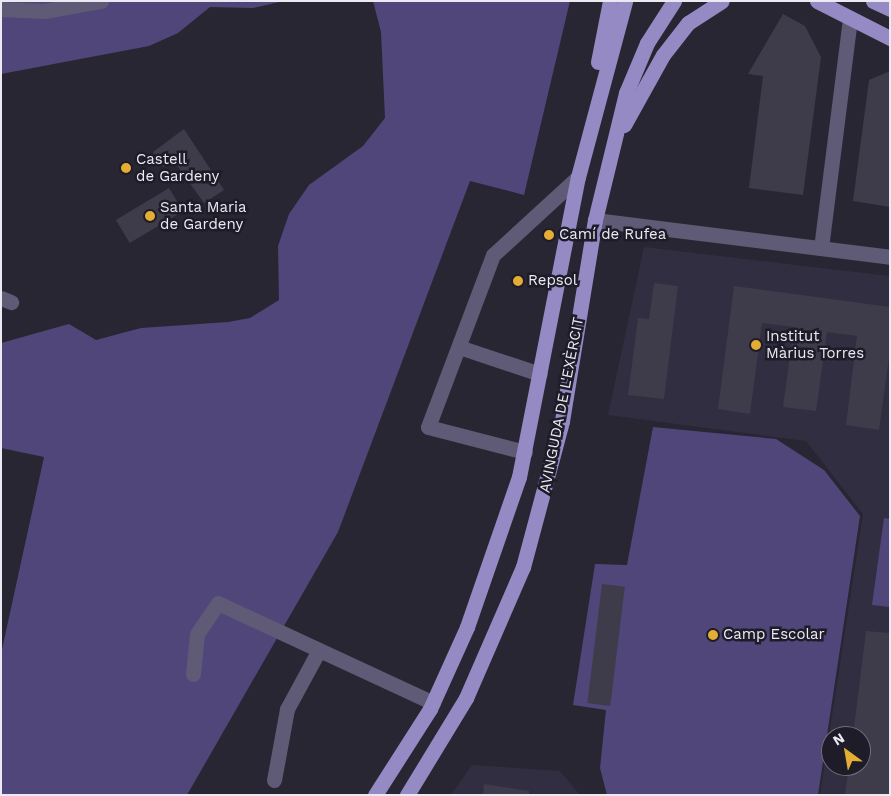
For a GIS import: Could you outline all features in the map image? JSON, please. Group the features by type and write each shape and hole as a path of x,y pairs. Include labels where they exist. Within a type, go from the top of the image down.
{"main road":[{"path":"600,83 598,59 610,1"},
{"name":"AVINGUDA DE L'EXÈRCIT","path":"375,795 433,703 494,555 525,452 578,177 600,83 626,1"},
{"name":"AVINGUDA DE L'EXÈRCIT","path":"407,795 466,698 523,567 562,420 595,220 626,93 647,43 674,1"},
{"path":"616,139 663,55 688,23 722,1"},
{"path":"817,1 890,38"},
{"path":"873,1 890,10"}],"street":[{"path":"1,8 44,11 101,1"},
{"path":"821,248 850,18"},
{"path":"525,452 428,427 493,255 578,177"},
{"path":"595,220 700,235 890,257"},
{"path":"459,347 540,374"},
{"path":"193,674 197,634 218,603 433,703"},
{"path":"274,780 287,709 319,650"}],"shaded area":[{"path":"1,1 284,1 253,8 210,7 178,33 149,46 1,74"},
{"path":"373,1 570,1 524,195 470,181 338,532 187,795 1,795 1,654 44,457 1,448 1,343 69,324 96,340 141,328 228,322 250,318 279,300 278,246 289,214 309,185 363,146 385,118 381,32"},
{"name":"Institut Màrius Torres","path":"644,247 890,276 890,795 820,795 823,776 871,776 871,726 831,726 863,514 806,441 608,415"},
{"name":"Camp Escolar","path":"653,427 776,439 824,470 860,516 828,726 821,726 821,775 818,795 607,795 600,768 606,710 573,705 595,564 627,565"},
{"path":"884,518 890,519 890,607 872,605"},
{"path":"472,765 560,771 580,795 451,795"}],"building":[{"path":"783,14 805,26 821,57 803,195 749,188 763,76 748,74"},
{"path":"890,71 890,207 853,201 869,80"},
{"path":"184,129 224,190 204,203 173,160 163,167 153,152"},
{"name":"Santa Maria de Gardeny","path":"169,188 183,211 130,243 116,220"},
{"path":"654,283 678,286 664,399 628,395 638,318 649,319"},
{"path":"734,286 890,307 890,350 879,430 846,425 857,336 827,332 816,411 783,407 794,327 762,323 750,414 718,409"},
{"path":"602,584 625,587 610,706 587,703"},
{"path":"866,631 890,633 890,795 845,795 848,776 871,776 871,726 854,726"},
{"path":"484,784 529,791 529,795 483,795"}],"place":[{"name":"Castell de Gardeny","path":"126,168"},
{"name":"Santa Maria de Gardeny","path":"150,216"},
{"name":"Camí de Rufea","path":"549,235"},
{"name":"Repsol","path":"518,281"},
{"name":"Institut Màrius Torres","path":"756,345"},
{"name":"Camp Escolar","path":"713,635"}]}
